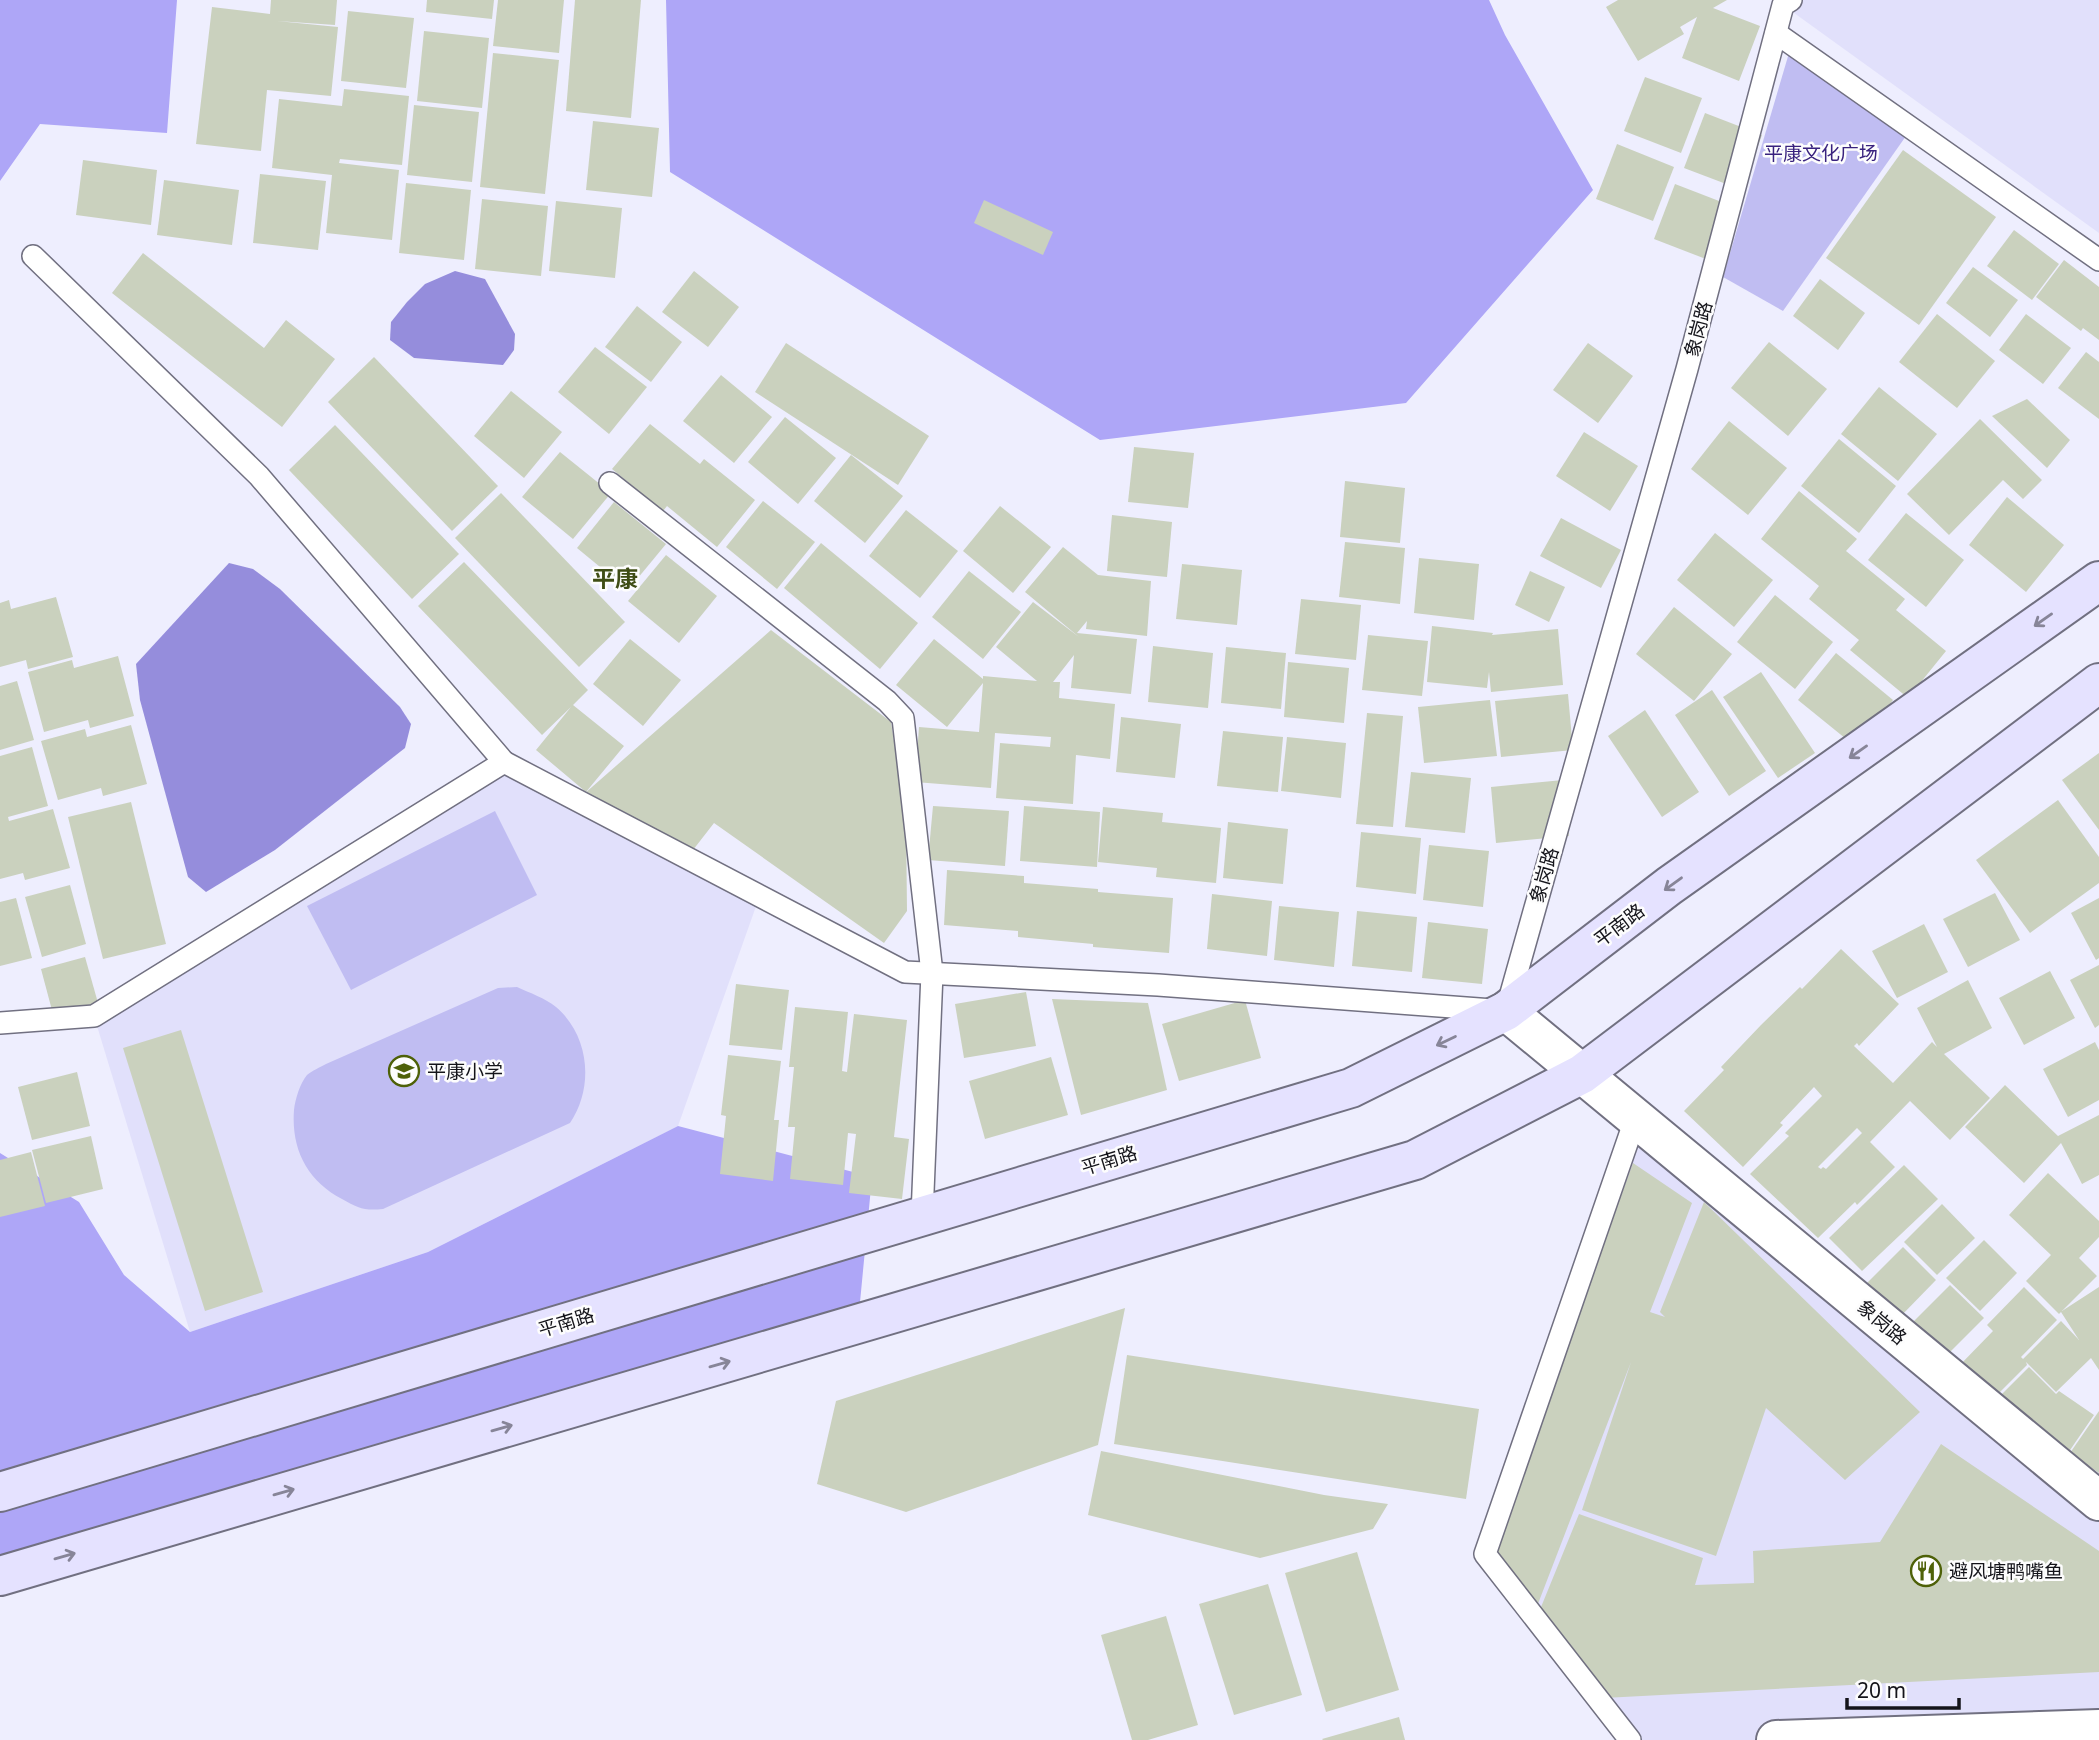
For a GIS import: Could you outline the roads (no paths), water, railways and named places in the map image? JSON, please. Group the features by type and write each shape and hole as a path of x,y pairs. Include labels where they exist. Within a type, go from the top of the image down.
{"main road":[{"name":"平南路","path":"0,1492 1351,1088 1506,1011 1669,886 2099,581"},
{"path":"0,1576 1415,1160 1582,1074 2099,683"}],"street":[{"name":"象岗路","path":"1506,1011 2099,1501"},
{"path":"1776,1740 2099,1728"}],"lane":[{"name":"象岗路","path":"1506,1011 1687,369 1783,5 1791,0"},
{"path":"1776,33 2099,260"},
{"path":"33,256 259,476 504,762 905,972 1158,985 1506,1011"},
{"path":"610,483 887,701 903,718 932,974 922,1216"},
{"path":"0,1023 94,1016 504,762"},
{"path":"1630,1740 1485,1555 1636,1118"}],"place":[{"name":"平康小学","path":"404,1071"},
{"name":"避风塘鸭嘴鱼","path":"1926,1571"}],"district":[{"name":"平康","path":"615,579"}],"park label":[{"name":"平康文化广场","path":"1821,153"}]}
